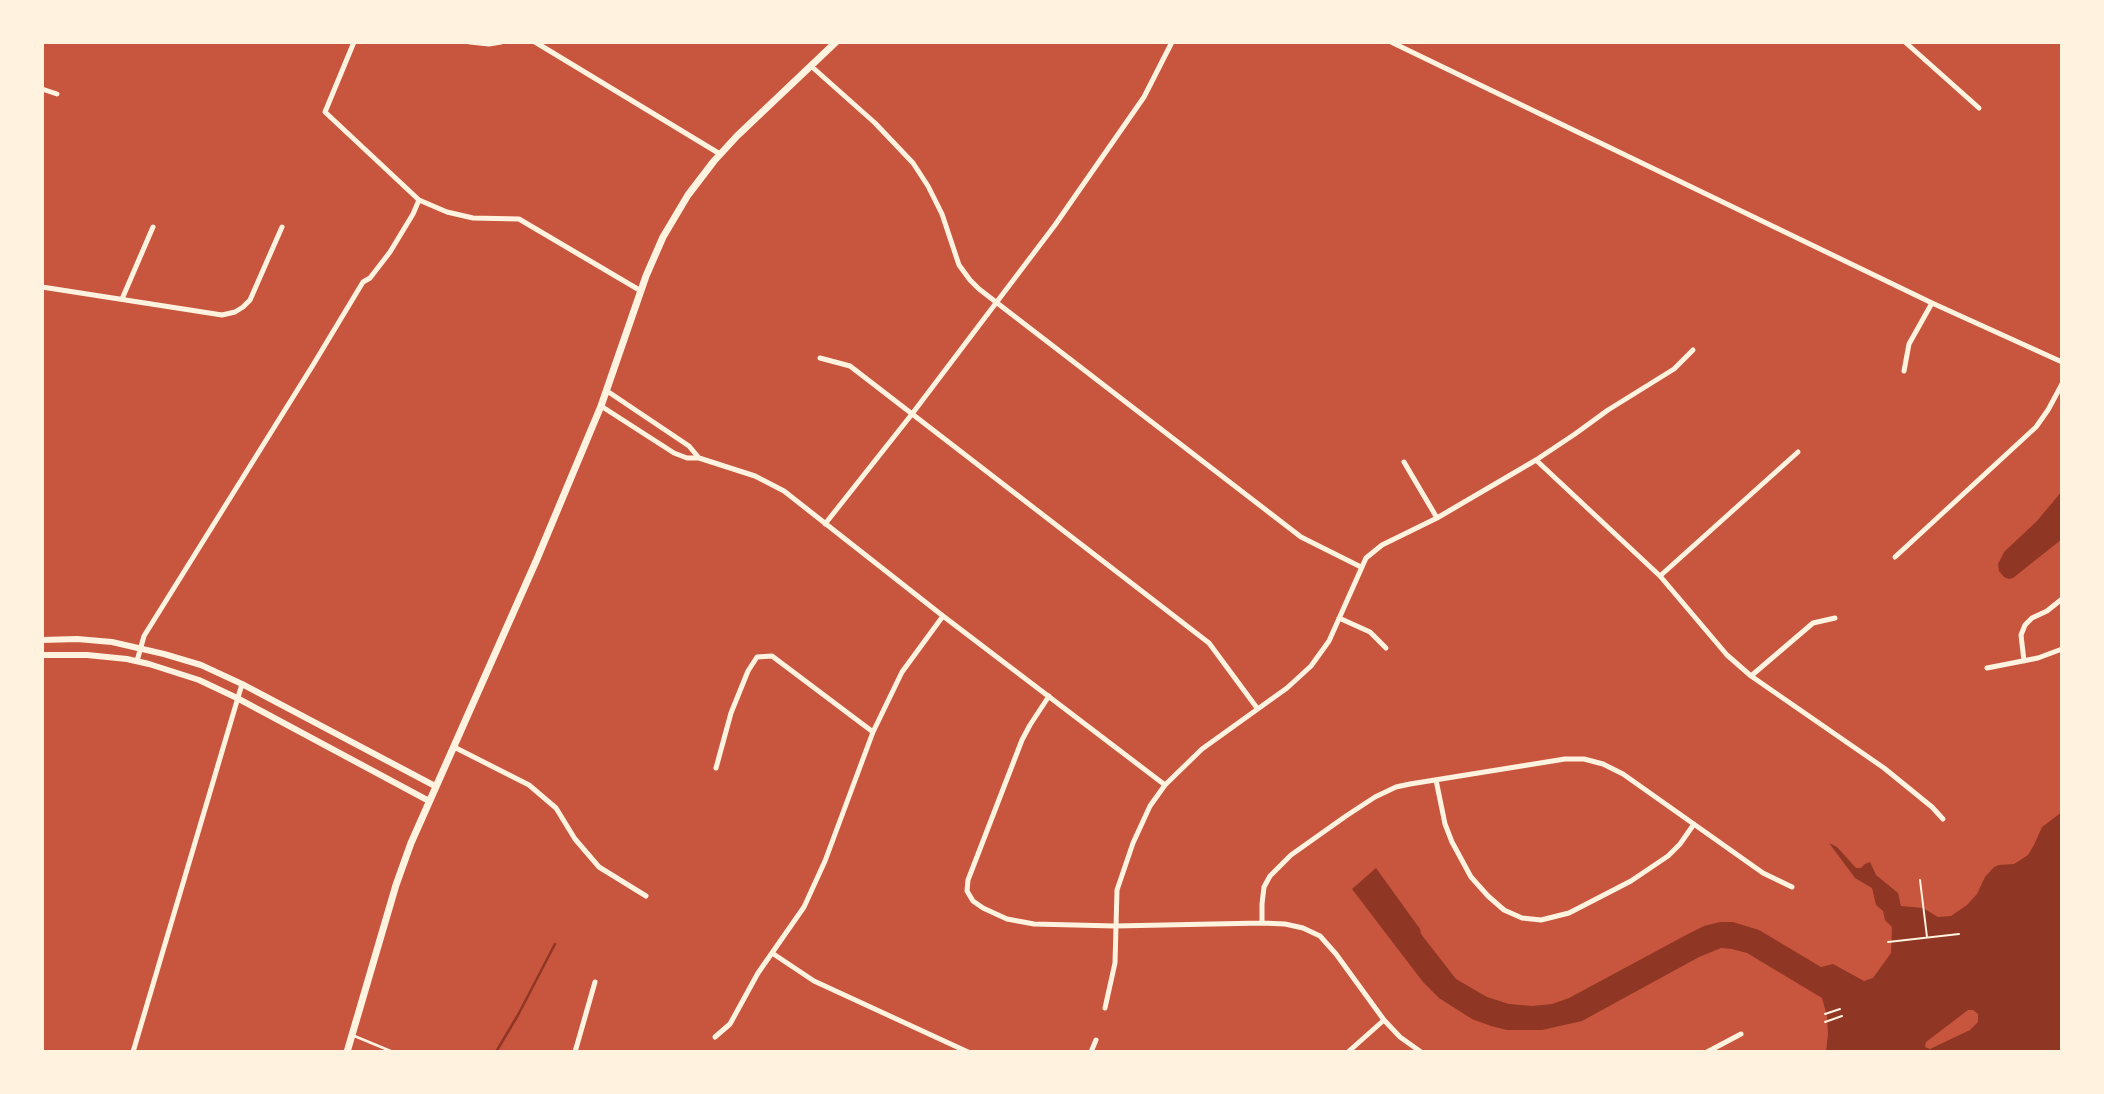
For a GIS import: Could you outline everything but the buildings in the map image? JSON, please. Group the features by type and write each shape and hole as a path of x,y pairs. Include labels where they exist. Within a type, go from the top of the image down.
{"main road":[{"path":"347,1052 396,885 435,786 537,559 601,406 640,291 663,237 677,211 720,154 836,42"}],"street":[{"path":"354,42 325,112 419,200 447,212 473,218 519,219 640,291"},
{"path":"470,42 501,42"},
{"path":"535,42 720,154"},
{"path":"825,524 997,304 1063,214 1144,97 1172,42"},
{"path":"1391,42 1932,303 2062,362"},
{"path":"1905,42 1979,108"},
{"path":"811,66 875,123 913,163 942,214 964,273 997,304 1301,537 1361,567"},
{"path":"42,89 57,94"},
{"path":"137,661 144,636 362,282 370,278 390,252 419,200"},
{"path":"122,299 153,227"},
{"path":"42,287 222,315 235,312 250,300 282,227"},
{"path":"1904,371 1909,344 1932,303"},
{"path":"1105,1008 1115,963 1117,890 1143,819 1165,785 1202,749 1287,688 1311,666 1329,641 1366,558 1377,548 1437,518 1576,435 1608,410 1674,369 1693,349"},
{"path":"820,358 850,366 1209,643 1257,708"},
{"path":"1895,557 2036,427 2062,384"},
{"path":"607,391 690,446 699,458"},
{"path":"601,406 674,453 687,458 699,458 769,482 784,491 1165,785"},
{"path":"1660,576 1798,452"},
{"path":"1536,460 1660,576 1727,655 1751,676 1884,768 1943,819"},
{"path":"1404,462 1437,518"},
{"path":"2024,661 2021,635 2025,625 2062,599"},
{"path":"715,1038 730,1024 758,973 804,907 873,732 902,672 943,616"},
{"path":"1339,618 1370,632 1386,648"},
{"path":"1751,676 1814,623 1835,618"},
{"path":"42,640 112,642 201,665 435,786"},
{"path":"1987,668 2038,659 2062,649"},
{"path":"42,655 87,655 137,661 199,680 429,801"},
{"path":"716,768 731,713 748,671 757,657 772,656 873,732"},
{"path":"133,1052 242,684"},
{"path":"1049,696 1022,740 968,880 967,891 978,905 1017,922 1034,924 1115,926 1262,923 1303,928 1320,936 1384,1020 1400,1037 1421,1052"},
{"path":"454,747 529,785 556,808 575,839 599,867 646,896"},
{"path":"1262,923 1264,887 1270,876 1285,860 1375,797 1396,787 1565,759 1584,759 1603,764 1623,774 1763,873 1792,887"},
{"path":"1436,780 1445,824 1471,877 1504,910 1522,918 1541,920 1569,913 1631,881 1668,856 1694,824"},
{"path":"772,953 814,981 968,1052"},
{"path":"575,1052 595,982"},
{"path":"1348,1052 1384,1020"},
{"path":"1707,1052 1741,1034"},
{"path":"1091,1052 1096,1040"}],"lane":[{"path":"352,1035 393,1052"}],"path":[{"path":"1920,880 1927,937"},
{"path":"1888,942 1959,934"},
{"path":"1825,1014 1840,1009"},
{"path":"1825,1022 1842,1016"}],"shaded area":[{"path":"2062,491 2062,539 2013,578 2004,577 1998,564 2004,552 2037,521"},
{"path":"2062,812 2062,1052 1826,1052 1827,1016 1822,998 1747,953 1721,948 1699,957 1582,1021 1542,1030 1507,1030 1472,1019 1439,998 1423,982 1352,889 1376,868 1456,979 1487,997 1509,1004 1552,1004 1569,998 1688,934 1720,922 1733,922 1759,930 1821,967 1833,964 1864,981 1873,978 1891,953 1892,927 1885,920 1883,911 1876,905 1872,888 1855,878 1829,843 1837,847 1856,868 1870,862 1876,875 1898,893 1901,906 1923,908 1938,917 1951,916 1967,905 1994,867 2014,864 2028,855 2042,827","holes":["1968,1010 1978,1014 1978,1022 1970,1030 1930,1049 1925,1047 1926,1042"]}],"waterway":[{"path":"496,1052 555,944"}]}
